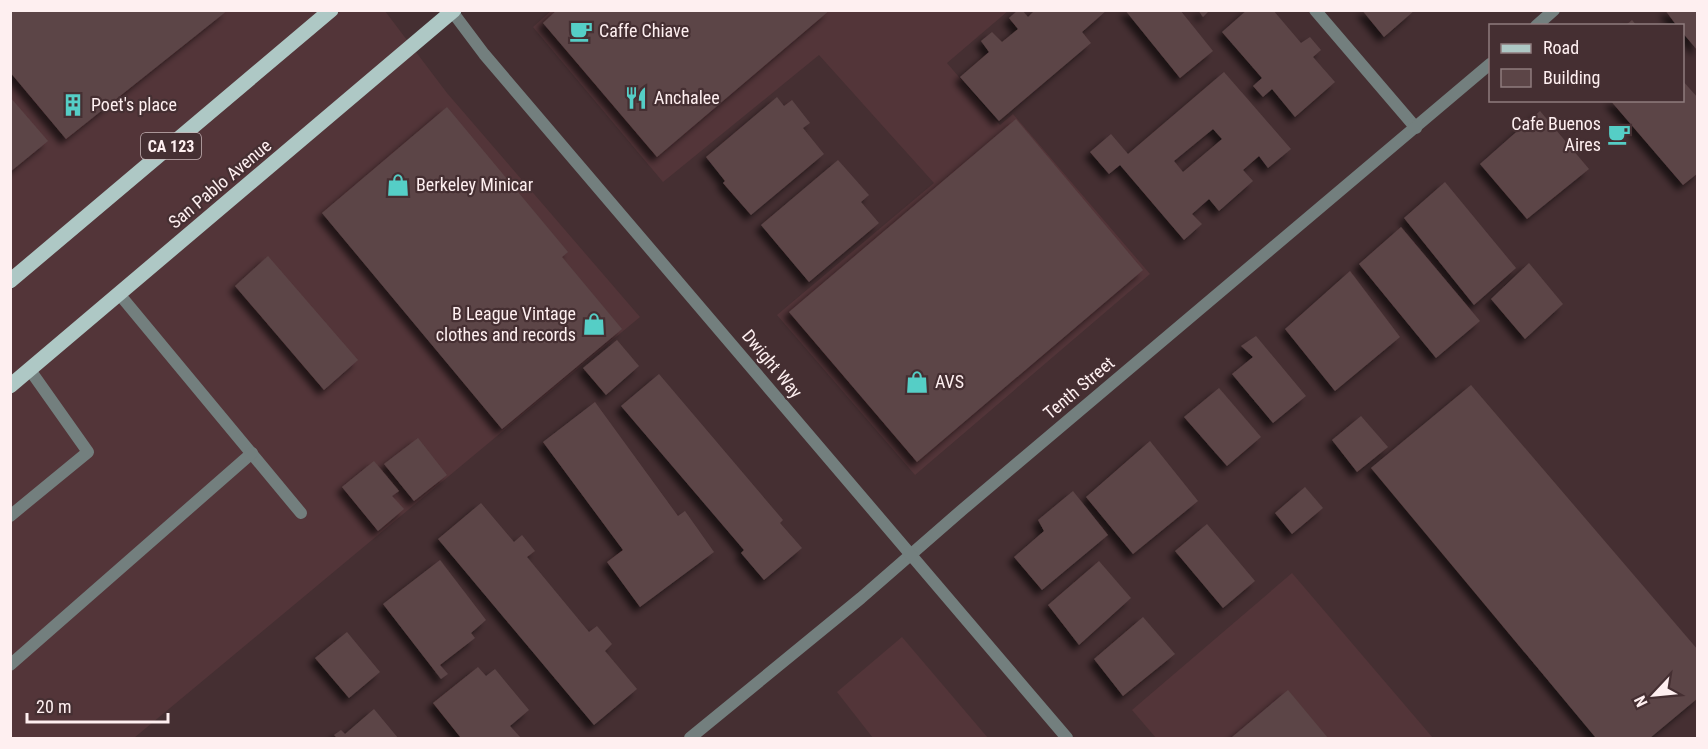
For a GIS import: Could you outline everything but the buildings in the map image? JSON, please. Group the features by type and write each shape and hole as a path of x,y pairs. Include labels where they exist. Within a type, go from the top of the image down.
{"main road":[{"name":"CA 123","path":"10,281 331,10"},
{"name":"San Pablo Avenue","path":"10,386 452,11"}],"street":[{"path":"1315,10 1416,128"},
{"path":"1538,24 1554,10"},
{"name":"Dwight Way","path":"452,11 484,54 1067,738"},
{"name":"Tenth Street","path":"690,738 1489,66"},
{"path":"120,295 301,513"},
{"path":"10,516 88,452 30,370"},
{"path":"10,665 252,453"}],"shaded area":[{"path":"552,10 1008,11 947,63 1000,125 1013,114 1150,274 915,475 777,315 934,183 819,55 663,182 533,27"},
{"path":"10,11 385,11 447,93 640,317 134,738 11,738"},
{"path":"1292,573 1433,738 1156,738 1132,710"},
{"path":"902,637 988,738 873,738 837,692"}],"place":[{"name":"Caffe Chiave","path":"581,31"},
{"name":"Anchalee","path":"636,98"},
{"name":"Poet's place","path":"73,105"},
{"name":"Cafe Buenos Aires","path":"1619,134"},
{"name":"Berkeley Minicar","path":"398,185"},
{"name":"B League Vintage clothes and records","path":"594,324"},
{"name":"AVS","path":"917,382"}]}
